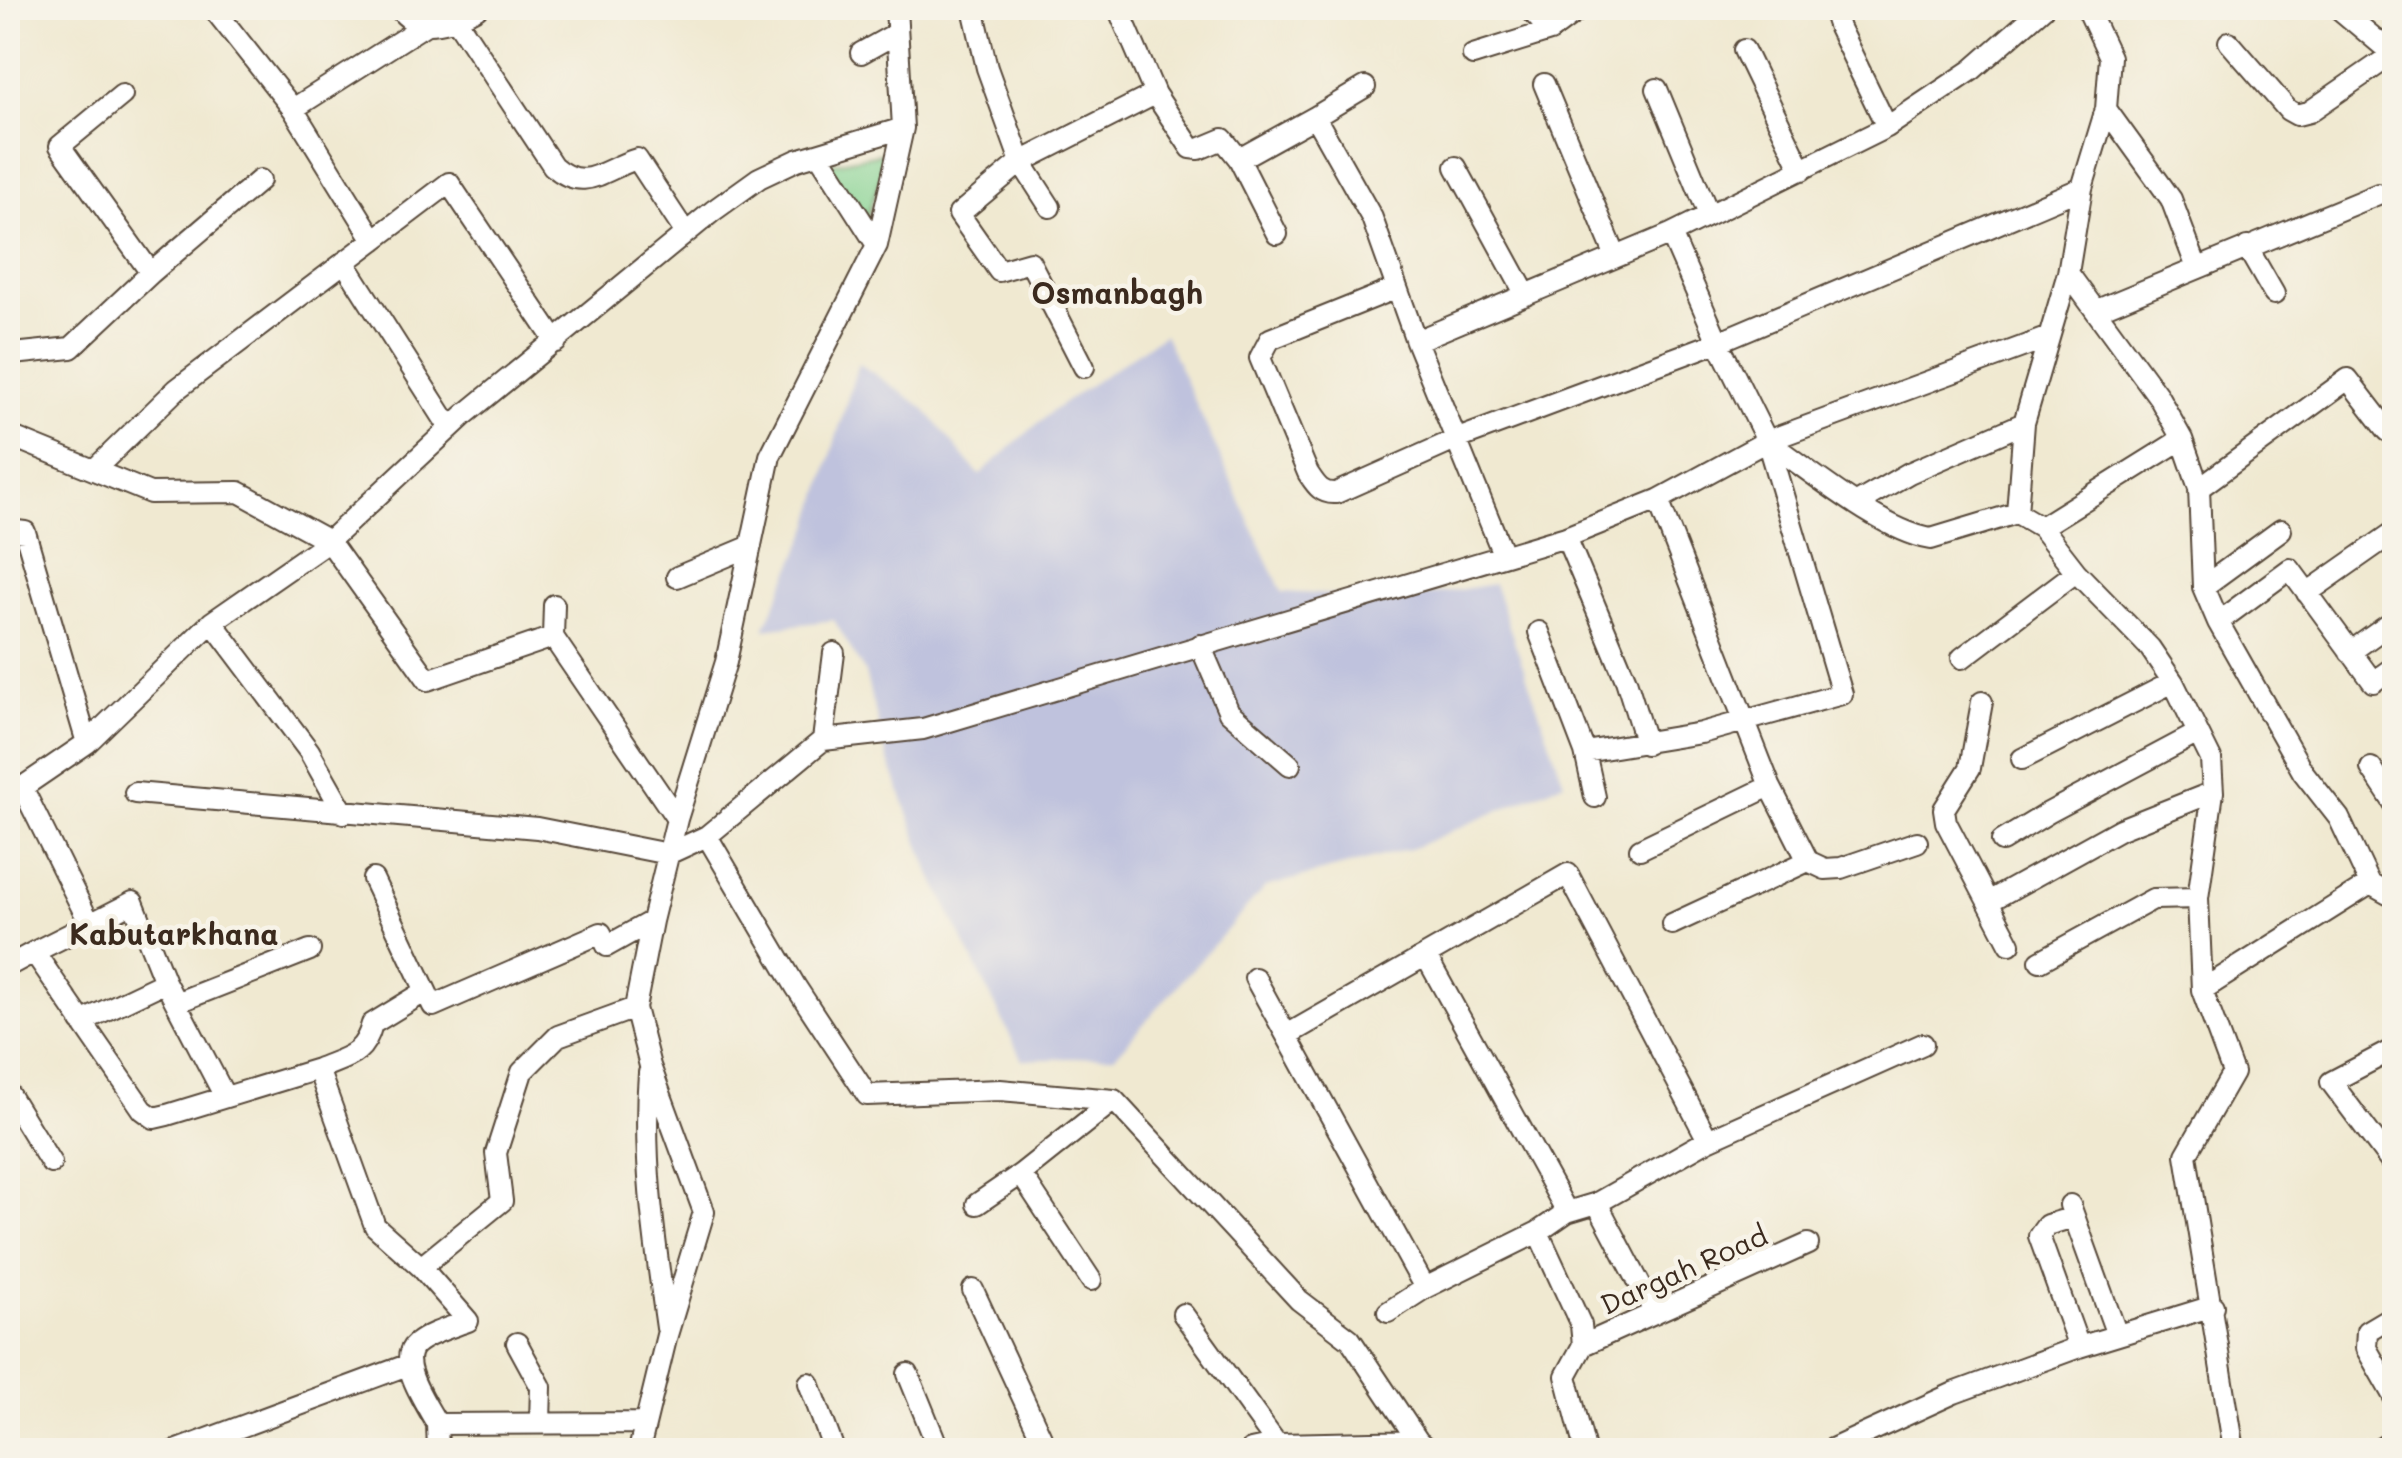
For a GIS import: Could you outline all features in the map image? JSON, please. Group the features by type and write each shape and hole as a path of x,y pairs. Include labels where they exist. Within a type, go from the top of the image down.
{"street":[{"path":"213,8 293,110 374,240"},
{"path":"399,8 412,22 425,25 456,20 476,8"},
{"path":"640,1450 704,1212 650,1066 635,1008 677,819 726,662 770,456 877,245 904,128 896,8"},
{"path":"974,8 987,68 1021,162 1050,206"},
{"path":"1118,8 1156,94 1192,148 1199,150 1223,138 1239,159 1277,234"},
{"path":"1530,8 1550,31"},
{"path":"1473,55 1550,31 1581,8"},
{"path":"1839,8 1839,28 1887,128"},
{"path":"1416,341 1671,234 1887,128 1972,70 2044,8"},
{"path":"2018,513 2024,423 2068,273 2082,188 2106,109 2110,57 2088,8"},
{"path":"2229,42 2288,110 2297,115 2309,112 2394,54 2338,8"},
{"path":"456,20 553,166 573,180 586,180 637,159 685,232"},
{"path":"293,110 425,25"},
{"path":"861,54 897,33"},
{"path":"1744,50 1802,170"},
{"path":"1544,84 1616,257"},
{"path":"1239,159 1365,87"},
{"path":"1657,89 1710,214"},
{"path":"1084,367 1030,262 999,272 959,214 1021,162 1156,94"},
{"path":"122,96 60,146 152,273"},
{"path":"2106,109 2171,199 2197,268"},
{"path":"1315,117 1372,218 1416,341 1503,554"},
{"path":"90,924 15,792 86,743 212,622 329,540 450,428 685,232 759,178 797,160 904,128"},
{"path":"820,156 877,245"},
{"path":"1456,167 1526,295"},
{"path":"8,360 13,354 71,348 260,180"},
{"path":"95,469 177,389 449,183 556,342"},
{"path":"1397,288 1270,340 1260,358 1308,473 1327,494 1455,440 1718,342 2082,188"},
{"path":"2098,310 2378,194"},
{"path":"1585,752 1747,723 1842,694 1767,442 1671,234"},
{"path":"2247,247 2274,294"},
{"path":"344,262 450,428"},
{"path":"2068,273 2158,396 2182,440 2199,488 2204,586 2218,622 2303,772 2339,818 2370,884 2394,894"},
{"path":"135,793 537,828 668,854 707,836 823,740 923,729 1566,537 1658,500 1767,442 2049,337"},
{"path":"2199,488 2348,378 2388,430"},
{"path":"1857,503 1908,473 2024,423"},
{"path":"8,436 150,493 240,492 329,540 428,680 554,638"},
{"path":"2041,527 2182,440"},
{"path":"1767,442 1907,532 1931,539 2018,513 2041,527 2076,572 2150,648 2173,682 2211,759 2213,792 2198,898 2202,990 2234,1073 2186,1155 2234,1450"},
{"path":"1658,500 1770,786 1808,860 1825,869 1841,868 1918,842"},
{"path":"8,530 25,532 86,743"},
{"path":"2204,586 2281,530"},
{"path":"2307,593 2394,532"},
{"path":"1566,537 1626,680 1646,744"},
{"path":"677,577 751,546"},
{"path":"2218,622 2290,570 2373,682 2394,667"},
{"path":"1962,658 2076,572"},
{"path":"554,605 554,638 677,819"},
{"path":"2350,652 2394,621"},
{"path":"212,622 309,751 344,813"},
{"path":"1539,632 1585,752 1595,796"},
{"path":"1200,645 1228,712 1290,765"},
{"path":"823,740 834,653"},
{"path":"2022,759 2173,682"},
{"path":"1982,702 1970,768 1944,808 1946,822 2010,944"},
{"path":"2002,840 2198,733"},
{"path":"2371,768 2394,802"},
{"path":"1640,849 1770,786"},
{"path":"1988,902 2120,829 2213,792"},
{"path":"707,836 796,987 867,1095 1000,1090 1114,1100 1299,1300 1350,1339 1423,1446"},
{"path":"1672,924 1808,860"},
{"path":"1287,1035 1568,874 1708,1140"},
{"path":"373,878 433,1006 601,933 607,946 652,921"},
{"path":"2202,990 2370,884"},
{"path":"2040,961 2154,898 2198,898"},
{"path":"8,966 133,902 166,982 224,1096"},
{"path":"178,1002 310,950"},
{"path":"34,952 143,1110 154,1118 356,1054 368,1041 372,1024 426,992"},
{"path":"1426,956 1567,1212"},
{"path":"1256,978 1425,1288"},
{"path":"80,1022 166,982"},
{"path":"421,1267 502,1201 496,1153 522,1072 558,1036 635,1008"},
{"path":"1388,1312 1425,1288 1538,1232 1567,1212 1596,1203 1708,1140 1923,1044"},
{"path":"2394,1050 2331,1082 2394,1166"},
{"path":"650,1066 645,1129 650,1201 668,1335"},
{"path":"318,1069 376,1226 421,1267 468,1321 416,1343 409,1353 407,1365 437,1424 438,1450"},
{"path":"8,1093 51,1163"},
{"path":"977,1204 1114,1100"},
{"path":"1021,1174 1090,1280"},
{"path":"1596,1203 1654,1313"},
{"path":"2079,1347 2039,1236 2047,1225 2072,1211 2117,1335"},
{"name":"Dargah Road","path":"1538,1232 1581,1325 1583,1345 1566,1376 1585,1450"},
{"name":"Dargah Road","path":"1583,1345 1808,1244"},
{"path":"973,1290 1047,1450"},
{"path":"1830,1450 1954,1393 2079,1347 2213,1306"},
{"path":"1183,1314 1280,1448"},
{"path":"2394,1315 2367,1331 2366,1348 2394,1397"},
{"path":"517,1343 541,1387 540,1422"},
{"path":"178,1450 407,1365"},
{"path":"908,1374 939,1450"},
{"path":"809,1383 834,1450"},
{"path":"437,1424 645,1423"},
{"path":"2378,1450 2394,1440"},
{"path":"1251,1450 1423,1446"}],"shaded area":[{"path":"1164,334 1282,592 1403,599 1494,584 1564,782 1413,848 1265,887 1115,1056 1022,1060 929,870 886,753 865,673 834,620 764,629 810,527 858,363 923,407 979,475 1051,412"}],"green space":[{"path":"889,152 862,232 820,166"}],"district":[{"name":"Osmanbagh","path":"1117,294"},
{"name":"Kabutarkhana","path":"174,935"}]}
